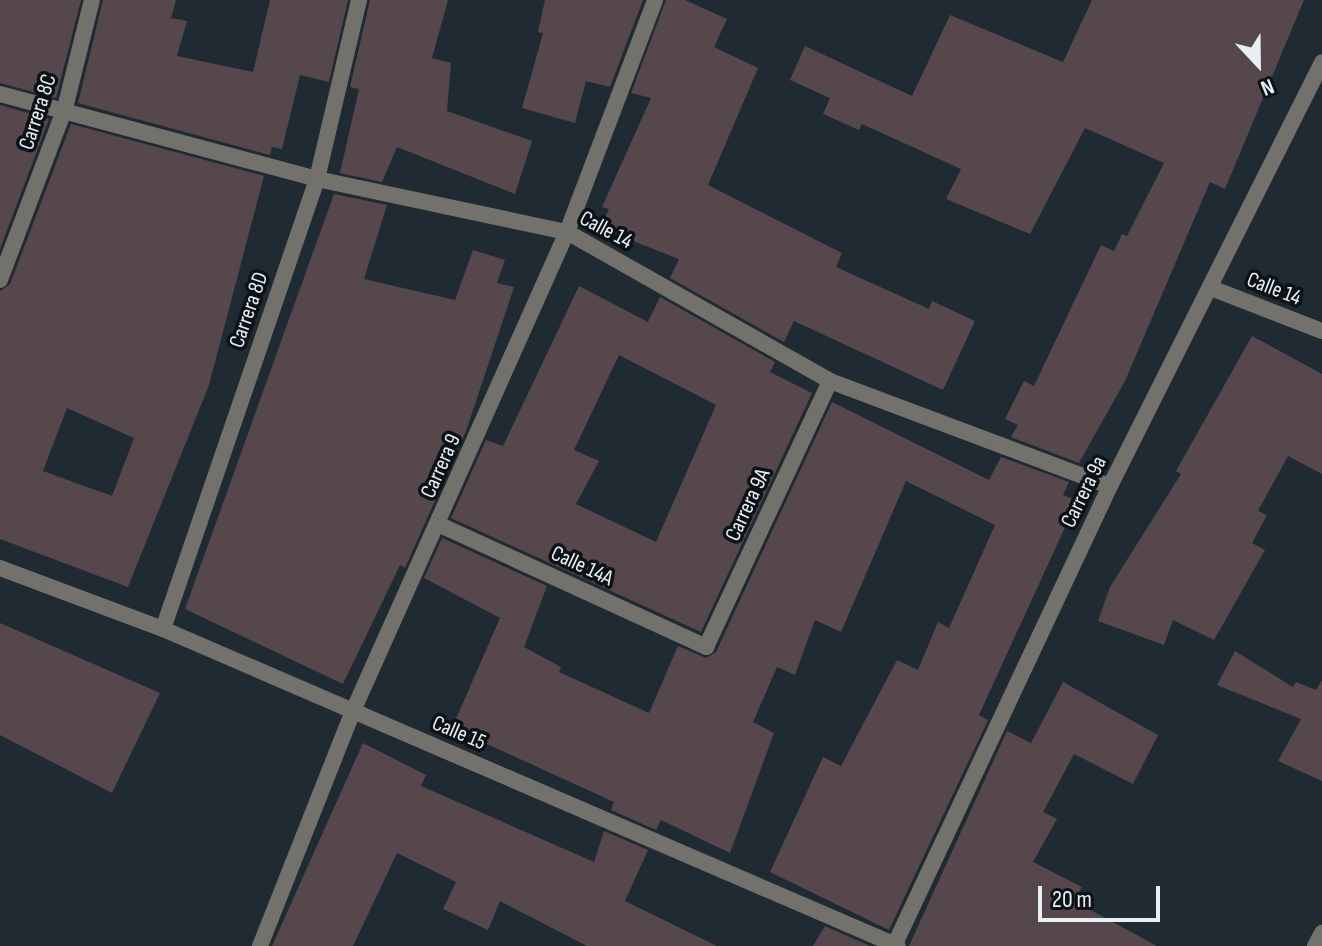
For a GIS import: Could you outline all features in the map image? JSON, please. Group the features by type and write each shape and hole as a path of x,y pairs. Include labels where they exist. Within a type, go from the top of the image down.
{"street":[{"name":"Carrera 8C","path":"0,280 65,108 92,0"},
{"name":"Carrera 8D","path":"163,629 317,179 359,0"},
{"name":"Carrera 9","path":"260,946 353,711 440,525 567,232 655,0"},
{"name":"Carrera 9a","path":"896,946 1110,486 1322,62"},
{"name":"Calle 14","path":"0,94 65,108 317,179 567,232 830,381 1110,486"},
{"name":"Calle 14","path":"1211,288 1322,331"},
{"name":"Carrera 9A","path":"706,647 830,381"},
{"name":"Calle 14A","path":"440,525 706,647"},
{"name":"Calle 15","path":"0,568 163,629 896,946"},
{"path":"1315,946 1322,933"}],"building":[{"path":"0,0 81,0 56,98 0,83"},
{"path":"103,0 176,0 171,18 187,21 177,56 253,72 270,0 348,0 329,82 300,75 282,149 272,147 270,155 78,103"},
{"path":"370,0 448,0 432,58 451,63 447,111 532,141 515,194 397,147 382,182 340,173 359,89 350,87"},
{"path":"545,0 643,0 610,87 586,81 575,123 522,108 543,33 538,32"},
{"path":"666,0 685,0 727,19 714,47 758,68 708,185 842,253 836,267 929,309 932,301 975,321 943,390 794,321 784,342 670,278 679,259 600,228 609,209 602,207 651,98 631,93"},
{"path":"1092,0 1304,0 1225,189 1210,182 1125,381 1079,463 1011,437 1018,425 1005,419 1024,381 1034,386 1101,245 1114,251 1122,234 1127,236 1164,163 1085,128 1030,234 946,199 961,169 862,124 859,130 823,114 830,98 790,80 805,46 912,96 950,15 1063,62"},
{"path":"0,105 49,119 0,249"},
{"path":"71,124 264,176 209,385 128,587 0,539 0,291 10,284","holes":["67,408 134,438 112,496 43,471"]},
{"path":"334,194 387,205 364,279 455,300 473,250 505,260 497,283 514,287 466,431 405,568 400,565 343,684 185,609"},
{"path":"579,286 648,322 660,297 775,362 770,372 812,393 701,632 451,518 486,440 503,446","holes":["619,355 716,405 656,542 576,504 599,461 574,450"]},
{"path":"1252,336 1322,374 1322,474 1288,456 1258,511 1267,515 1252,543 1265,550 1214,640 1173,620 1164,645 1098,621 1110,587 1181,474 1176,471"},
{"path":"832,402 989,480 1001,457 1069,482 1063,495 1077,501 979,715 988,720 889,930 770,872 823,757 841,766 897,660 918,670 938,622 949,628 995,525 906,481 841,632 815,620 795,675 777,667 753,722 774,733 730,853 661,820 656,830 611,810 614,802 452,728 500,618 424,578 442,538 547,586 524,647 561,667 559,672 649,713 678,646 706,658 716,652"},
{"path":"0,623 160,693 112,793 0,735"},
{"path":"1235,651 1293,687 1296,682 1316,690 1322,680 1322,781 1278,761 1301,719 1217,685"},
{"path":"1063,682 1158,735 1133,784 1074,754 1043,812 1057,819 1033,862 1082,887 1074,901 1157,946 909,946 1007,731 1031,743"},
{"path":"363,743 426,775 421,786 594,862 604,831 648,850 625,901 717,946 587,946 500,901 488,930 443,909 456,882 397,853 353,946 272,946"},
{"path":"825,926 870,946 813,946"}]}
